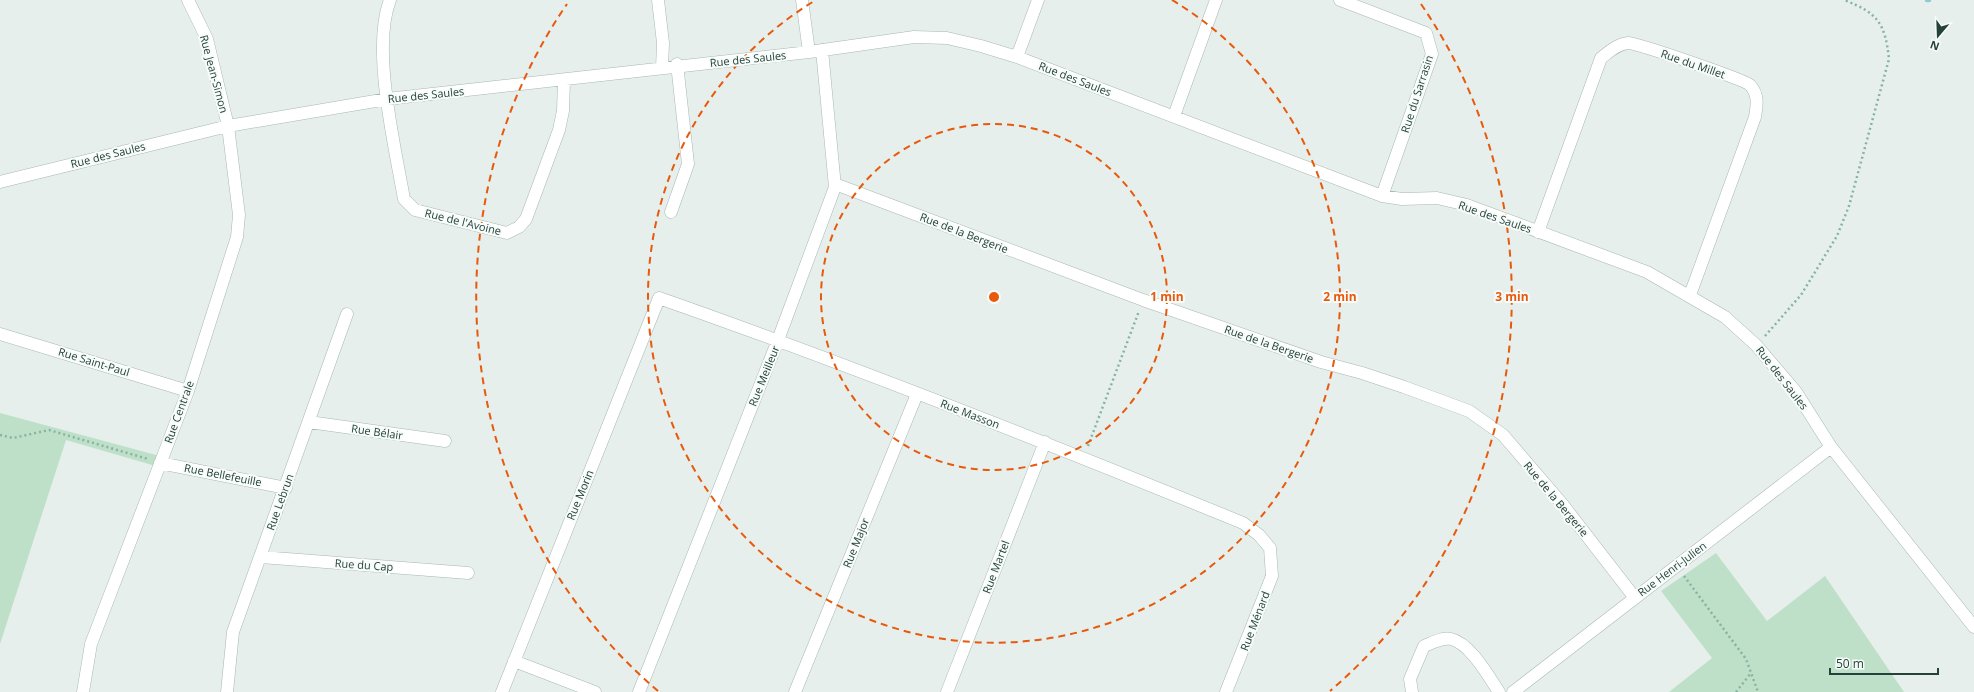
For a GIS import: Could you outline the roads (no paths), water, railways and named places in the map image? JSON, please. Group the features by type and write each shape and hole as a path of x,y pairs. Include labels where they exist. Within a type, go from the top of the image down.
{"street":[{"name":"Rue Jean-Simon","path":"188,0 207,39 228,126"},
{"path":"387,99 383,32 386,11 390,0"},
{"path":"658,0 663,43 662,68"},
{"path":"802,0 809,52"},
{"path":"1017,57 1038,0"},
{"path":"1174,116 1216,0"},
{"name":"Rue du Sarrasin","path":"1340,0 1426,33 1432,54 1382,196"},
{"name":"Rue des Saules","path":"0,182 228,126 387,99 564,80 677,65 809,52 914,37 947,38 1017,57 1382,196 1402,199 1437,198 1467,205 1648,272 1690,295 1725,317 1756,345 1796,392 1831,447 1974,627"},
{"name":"Rue du Millet","path":"1538,232 1601,58 1614,48 1628,43 1705,67 1749,84 1758,98 1755,117 1690,295"},
{"name":"Rue Meilleur","path":"639,692 778,340 834,184 822,50"},
{"path":"671,212 688,164 677,65"},
{"name":"Rue de l'Avoine","path":"387,99 404,199 414,210 507,233 519,227 526,219 560,130 563,111 564,80"},
{"name":"Rue Centrale","path":"83,692 91,644 188,391 237,237 239,215 228,126"},
{"name":"Rue de la Bergerie","path":"834,184 1143,300 1321,362 1362,372 1469,411 1503,435 1563,505 1635,598"},
{"name":"Rue Masson","path":"659,298 778,340 1045,442 1243,523 1259,534 1270,548"},
{"name":"Rue Morin","path":"502,692 659,298"},
{"name":"Rue Lebrun","path":"227,692 233,632 286,488 347,314"},
{"name":"Rue Saint-Paul","path":"0,334 188,391"},
{"name":"Rue Major","path":"795,692 917,394"},
{"name":"Rue Bélair","path":"309,422 445,441"},
{"name":"Rue Martel","path":"947,692 1045,442"},
{"name":"Rue Henri-Julien","path":"1513,692 1831,447"},
{"name":"Rue Bellefeuille","path":"160,463 286,488"},
{"name":"Rue Ménard","path":"1226,692 1256,621 1272,576 1270,548"},
{"name":"Rue du Cap","path":"261,557 468,573"},
{"path":"1412,692 1410,680 1424,646 1438,640 1452,639 1472,653 1499,692"},
{"path":"514,661 595,692"}]}
